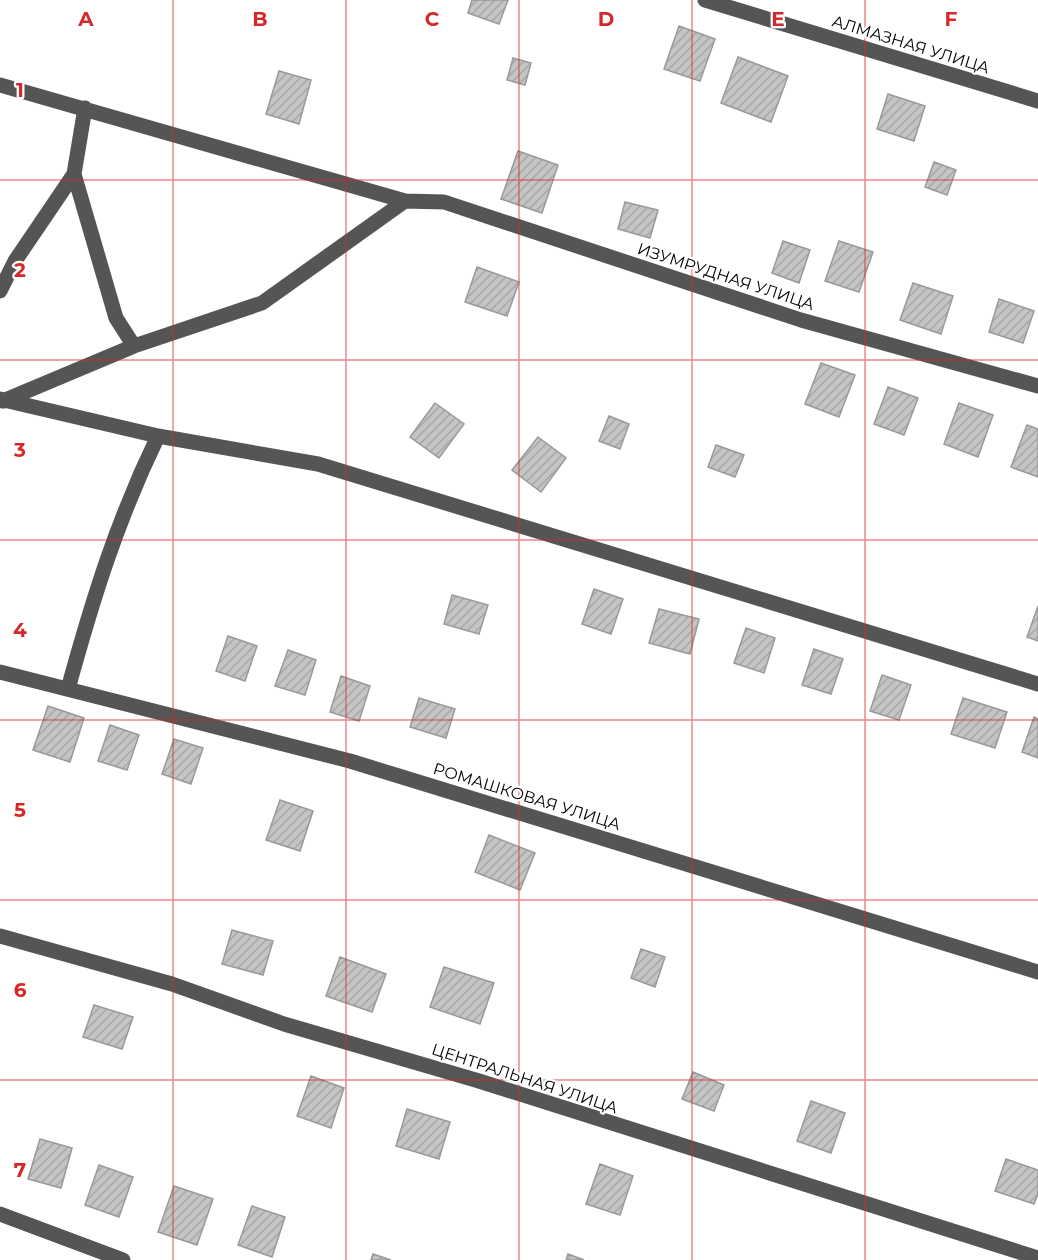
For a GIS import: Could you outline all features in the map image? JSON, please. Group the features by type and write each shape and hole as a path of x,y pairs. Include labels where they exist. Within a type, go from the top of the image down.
{"street":[{"name":"АЛМАЗНАЯ УЛИЦА","path":"705,0 1038,101"},
{"name":"ИЗУМРУДНАЯ УЛИЦА","path":"0,85 405,201 444,202 801,320 1038,386"},
{"path":"0,291 15,261 74,174 85,108"},
{"path":"74,174 116,318 134,346"},
{"path":"1,400 134,346 262,303 405,201"},
{"path":"1,400 158,436 318,464 1038,684"},
{"path":"68,689 95,590 130,495 158,436"},
{"name":"РОМАШКОВАЯ УЛИЦА","path":"0,672 350,761 1038,972"},
{"name":"ЦЕНТРАЛЬНАЯ УЛИЦА","path":"0,936 172,984 284,1024 479,1081 1038,1258"},
{"path":"0,1214 123,1260"}],"building":[{"path":"472,0 508,0 499,24 468,13"},
{"path":"679,26 715,39 700,81 664,69"},
{"path":"738,57 788,76 771,122 721,103"},
{"path":"513,58 531,63 525,85 507,80"},
{"path":"279,71 311,80 299,124 266,114"},
{"path":"888,94 925,106 914,141 877,129"},
{"path":"518,151 558,165 542,213 501,199"},
{"path":"934,162 956,170 947,195 925,187"},
{"path":"625,202 658,210 650,238 618,229"},
{"path":"783,241 810,250 799,283 772,273"},
{"path":"839,241 873,252 859,292 825,281"},
{"path":"477,267 519,282 507,316 465,302"},
{"path":"913,283 953,296 941,334 900,320"},
{"path":"999,299 1034,311 1023,343 989,332"},
{"path":"821,363 855,375 839,417 805,404"},
{"path":"888,387 918,398 904,435 874,424"},
{"path":"435,403 464,424 439,458 410,437"},
{"path":"959,403 993,415 978,457 944,444"},
{"path":"609,416 629,424 620,449 599,441"},
{"path":"1027,425 1038,429 1038,477 1011,467"},
{"path":"538,437 566,458 541,492 512,470"},
{"path":"716,445 744,455 735,477 708,467"},
{"path":"594,589 623,599 611,634 582,624"},
{"path":"452,595 488,605 479,634 444,624"},
{"path":"1038,606 1038,641 1027,637"},
{"path":"659,609 699,619 690,654 649,643"},
{"path":"746,628 775,638 764,673 734,663"},
{"path":"228,636 257,646 245,681 216,671"},
{"path":"814,649 843,659 831,694 802,685"},
{"path":"288,650 316,660 305,695 275,686"},
{"path":"882,675 911,685 899,720 870,711"},
{"path":"341,676 370,686 359,721 330,712"},
{"path":"419,698 455,709 446,738 410,727"},
{"path":"963,698 1007,712 995,748 951,734"},
{"path":"48,706 84,718 70,762 33,750"},
{"path":"1034,717 1038,719 1038,758 1022,752"},
{"path":"110,725 139,735 127,770 98,761"},
{"path":"174,739 203,748 191,784 162,774"},
{"path":"280,800 313,811 300,851 266,840"},
{"path":"489,835 535,853 520,890 475,872"},
{"path":"232,930 273,941 263,975 222,964"},
{"path":"641,949 665,957 655,987 631,978"},
{"path":"340,957 386,974 372,1012 326,996"},
{"path":"444,967 494,983 480,1024 430,1007"},
{"path":"94,1005 133,1017 122,1049 83,1037"},
{"path":"693,1072 724,1085 714,1111 682,1099"},
{"path":"311,1076 344,1088 331,1128 297,1116"},
{"path":"811,1101 845,1113 831,1153 797,1141"},
{"path":"407,1109 450,1122 439,1159 396,1146"},
{"path":"40,1139 72,1148 61,1188 28,1179"},
{"path":"1006,1159 1038,1170 1038,1194 1034,1204 995,1191"},
{"path":"600,1164 633,1176 620,1215 586,1204"},
{"path":"99,1165 133,1177 119,1217 85,1205"},
{"path":"174,1186 213,1199 197,1245 158,1232"},
{"path":"252,1206 285,1217 272,1257 238,1245"},
{"path":"373,1254 391,1260 371,1260"},
{"path":"568,1254 584,1260 566,1260"}]}
